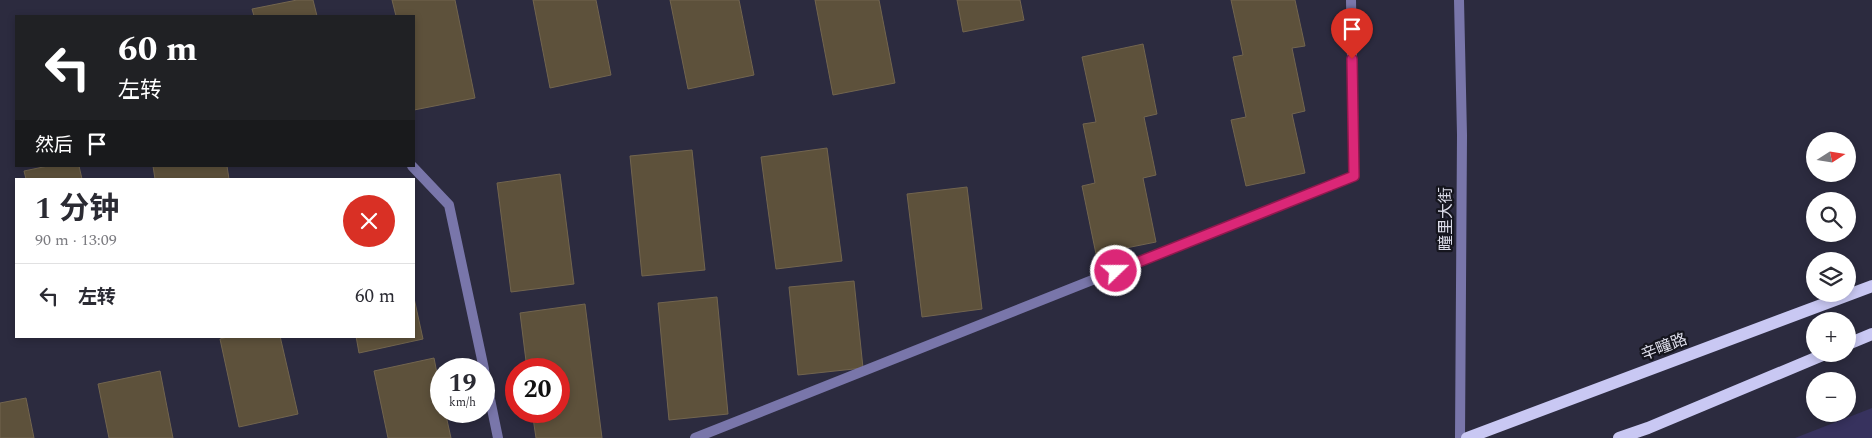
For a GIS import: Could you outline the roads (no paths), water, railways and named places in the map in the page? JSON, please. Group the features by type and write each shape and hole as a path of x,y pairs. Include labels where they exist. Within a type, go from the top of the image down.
{"main road":[{"name":"辛疃路","path":"1467,438 1872,286"},
{"path":"1856,341 1872,334"},
{"path":"1619,438 1806,362"}],"street":[{"path":"695,438 1354,176 1351,0"},
{"name":"疃里大街","path":"1459,0 1462,135 1460,438"},
{"path":"413,167 449,205 482,358"},
{"path":"495,423 498,438"}]}
